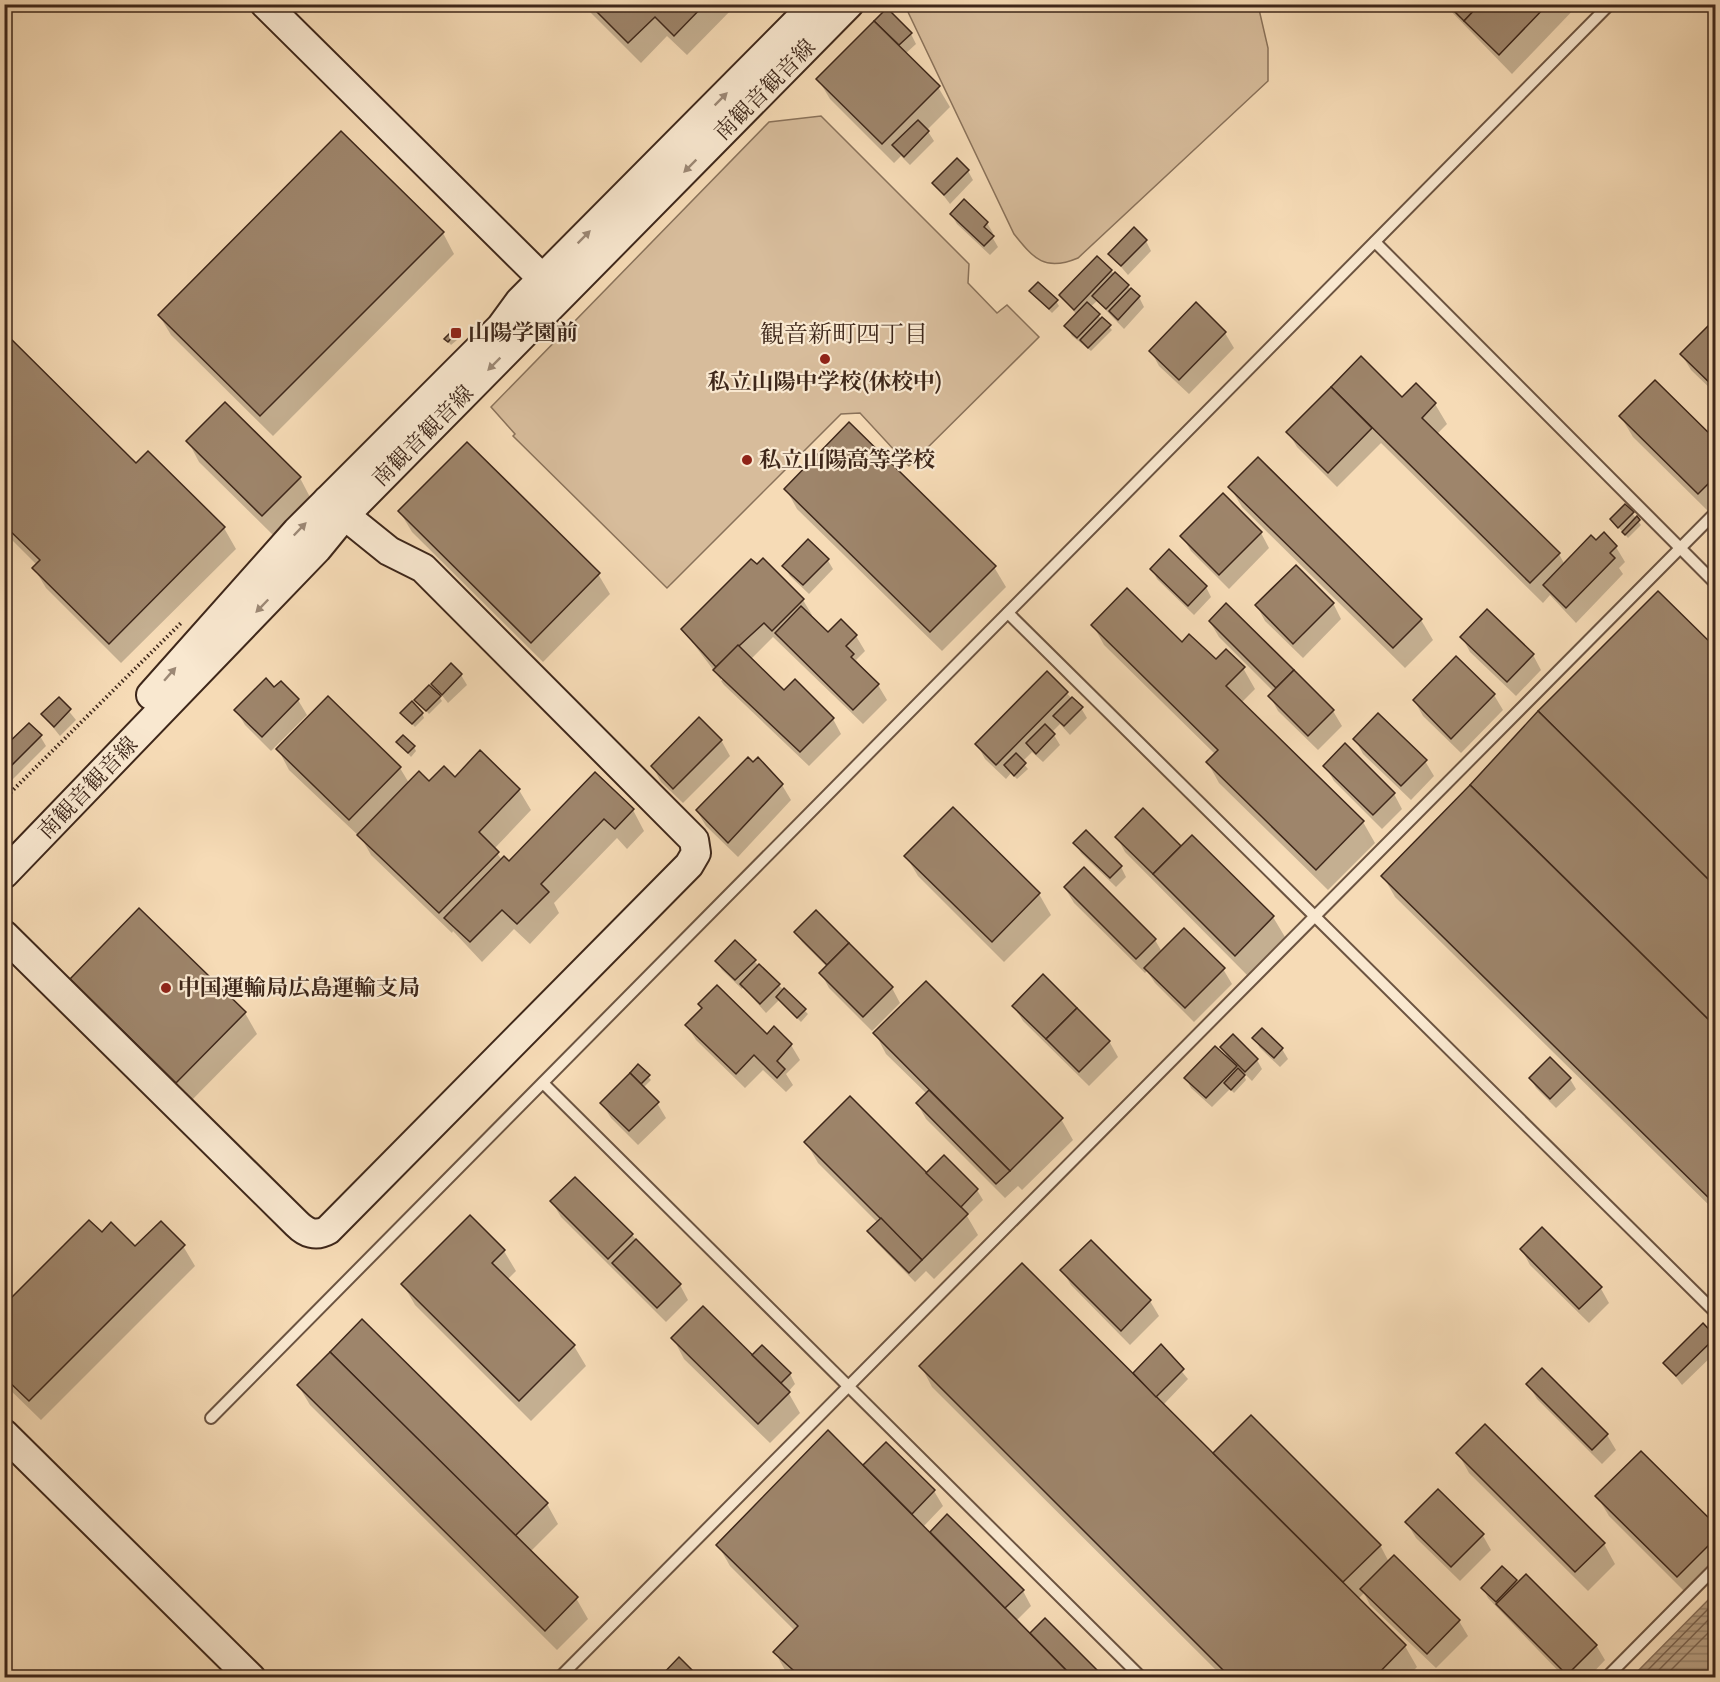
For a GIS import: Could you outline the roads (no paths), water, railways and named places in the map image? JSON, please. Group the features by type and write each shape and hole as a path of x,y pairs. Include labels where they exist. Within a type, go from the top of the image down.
{"street":[{"path":"265,4 552,288"},
{"name":"南観音観音線","path":"552,288 815,4"},
{"name":"南観音観音線","path":"4,858 297,531 335,508 552,288 849,4"},
{"path":"4,934 297,1224 308,1233 319,1234 328,1230 689,865 696,854 694,840 423,568 389,551 364,528 335,508"},
{"name":"南観音観音線","path":"4,874 309,557 335,508"},
{"path":"4,1434 251,1677"}],"lane":[{"path":"212,1418 1610,4"},
{"path":"1375,242 1716,584"},
{"path":"559,1677 1716,512"},
{"path":"1008,614 1716,1313"},
{"path":"543,1083 1143,1677"},
{"path":"1606,1677 1716,1567"}],"water":[{"path":"1715,1593 1715,1677 1632,1677"}],"place":[{"name":"山陽学園前","path":"456,333"},
{"name":"私立山陽中学校(休校中)","path":"825,359"},
{"name":"私立山陽高等学校","path":"747,460"},
{"name":"中国運輸局広島運輸支局","path":"166,988"}],"district":[{"name":"観音新町四丁目","path":"844,334"}]}
